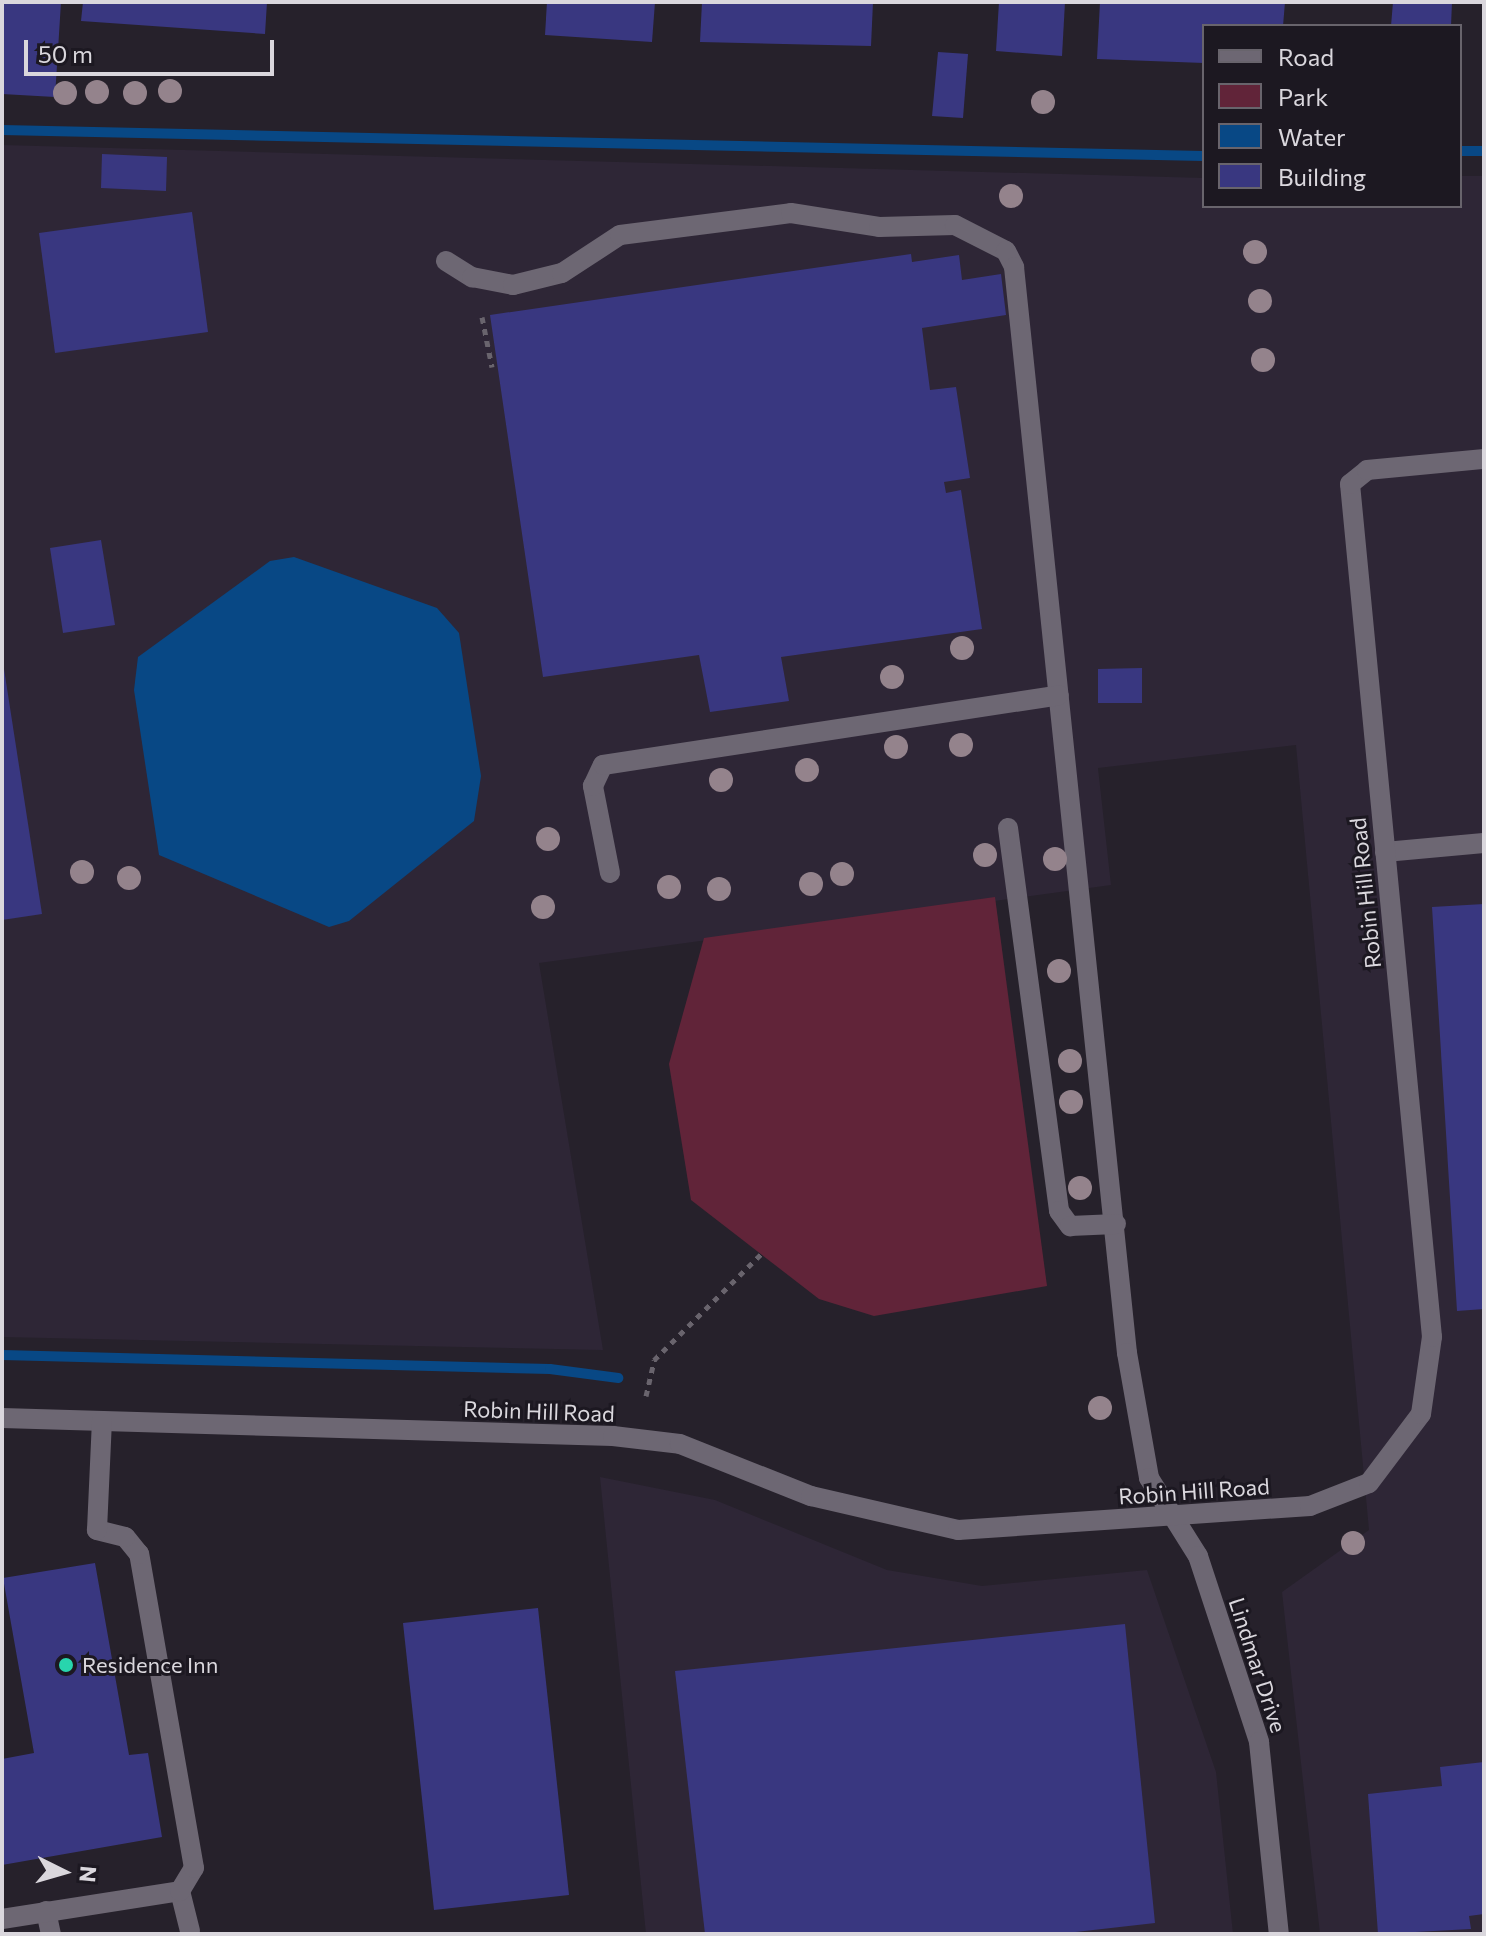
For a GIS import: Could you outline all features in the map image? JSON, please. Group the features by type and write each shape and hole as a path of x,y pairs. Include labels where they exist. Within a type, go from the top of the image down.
{"street":[{"name":"Lindmar Drive","path":"446,261 472,277 513,285 562,273 620,235 791,213 879,227 955,225 995,240 1014,267 1116,1224 1149,1478 1198,1556 1259,1742 1279,1934"},
{"name":"Robin Hill Road","path":"2,1418 613,1436 680,1444 811,1496 958,1530 1310,1506 1353,1493 1389,1462 1421,1414 1432,1337 1349,492 1354,477 1484,459"},
{"path":"610,873 593,786 603,765 1059,695"},
{"path":"1008,828 1059,1211 1070,1226 1116,1224"},
{"path":"1385,852 1484,843"},
{"path":"102,1421 97,1530 125,1537 139,1554 195,1862 180,1891 190,1931"},
{"path":"2,1919 180,1891"},
{"path":"46,1911 51,1934"}],"path":[{"path":"482,317 492,367"},
{"path":"646,1396 654,1360 761,1254"}],"shaded area":[{"path":"2,145 1202,178 1202,208 1462,208 1462,176 1484,176 1484,1934 1320,1934 1282,1592 1369,1530 1296,745 1098,768 1111,885 539,963 603,1350 2,1337"},
{"path":"600,1477 715,1500 887,1570 982,1586 1147,1570 1216,1772 1233,1934 646,1934"}],"green space":[{"path":"995,897 1047,1286 874,1316 819,1299 691,1200 669,1064 704,938"}],"water":[{"path":"294,557 437,608 459,633 481,776 474,821 349,921 329,927 159,855 134,690 138,657 270,561"}],"building":[{"path":"2,2 61,2 55,97 2,94"},
{"path":"83,2 267,2 265,34 81,21"},
{"path":"547,2 655,2 652,42 545,35"},
{"path":"702,2 873,2 871,46 700,42"},
{"path":"999,2 1065,2 1062,56 996,51"},
{"path":"1100,2 1285,2 1283,24 1202,24 1202,63 1097,59"},
{"path":"1393,2 1452,2 1451,24 1391,24"},
{"path":"938,52 968,54 963,118 932,116"},
{"path":"102,154 167,157 166,191 101,188"},
{"path":"192,212 208,332 55,353 39,233"},
{"path":"911,254 912,262 959,255 962,280 1001,274 1006,315 922,328 930,390 956,387 970,478 944,482 946,493 961,490 982,629 781,657 789,701 710,712 699,655 543,677 490,315"},
{"path":"101,540 115,625 63,633 50,548"},
{"path":"2,656 42,914 2,920"},
{"path":"1142,668 1142,703 1098,703 1098,669"},
{"path":"1484,904 1484,1309 1457,1311 1432,907"},
{"name":"Residence Inn","path":"95,1563 129,1755 148,1753 162,1837 2,1865 2,1759 34,1753 3,1578"},
{"path":"538,1608 569,1895 434,1910 403,1623"},
{"path":"1125,1624 1155,1923 1058,1934 705,1934 675,1671"},
{"path":"1484,1762 1484,1914 1469,1916 1471,1929 1378,1934 1368,1794 1442,1786 1440,1767"}],"waterway":[{"path":"2,130 1202,156"},
{"path":"1462,151 1484,151"},
{"path":"2,1355 550,1369 618,1378"}],"place":[{"name":"Residence Inn","path":"66,1665"}]}
